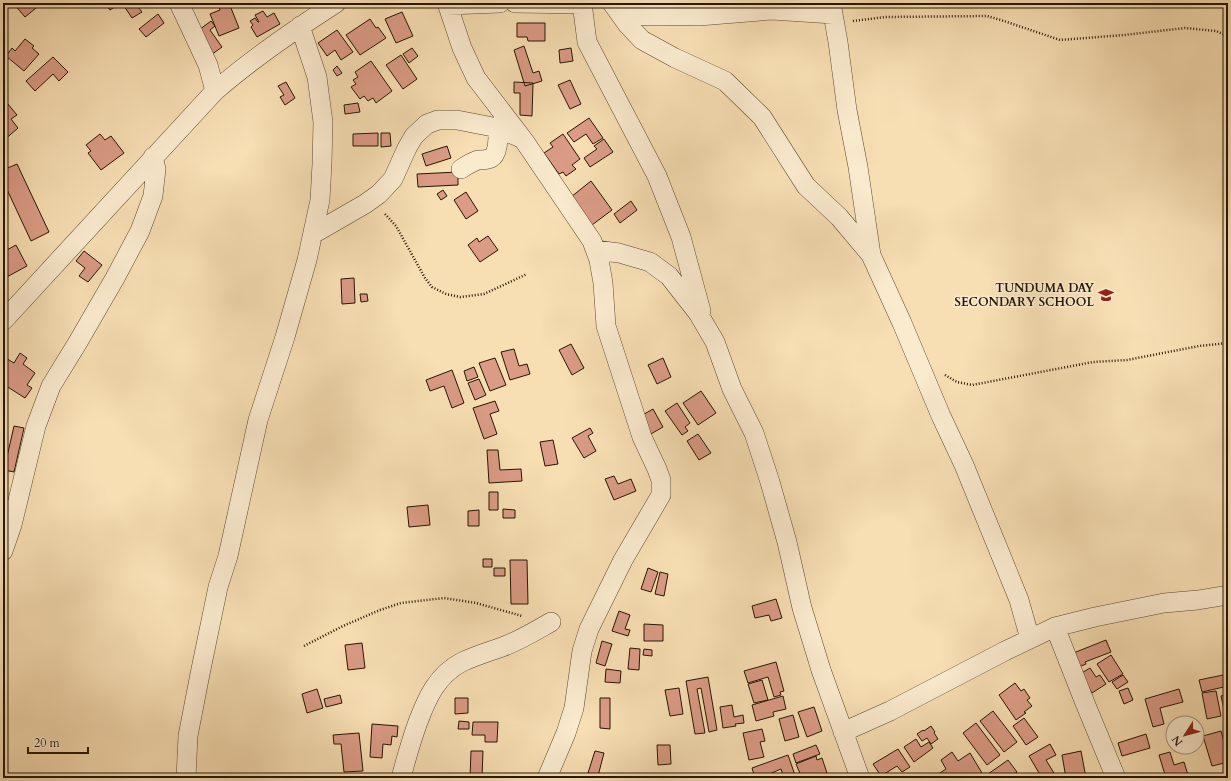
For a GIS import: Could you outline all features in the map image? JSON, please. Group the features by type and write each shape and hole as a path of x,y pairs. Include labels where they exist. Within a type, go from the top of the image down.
{"street":[{"path":"179,3 208,65 215,91"},
{"path":"3,321 215,91 241,68 300,26 336,3"},
{"path":"500,3 447,4 462,48 476,78 522,138 592,241 599,260 603,283 606,326 642,437 661,480 661,495 623,560 589,629 582,651 574,708 566,733 547,778"},
{"path":"516,3 582,4 587,42 657,176 681,237 705,325"},
{"path":"617,9 699,16 772,10 833,13 847,110 858,166 871,254 941,416 964,465 1019,600 1030,639"},
{"path":"617,9 627,24 642,40 675,58 725,81 762,117 806,186 839,217 871,254"},
{"path":"186,778 188,736 218,587 228,556 258,420 285,337 305,268 320,200 323,122 317,77 300,26"},
{"path":"313,234 365,204 379,194 393,179 414,136 427,124 438,120 457,120 498,128 522,138"},
{"path":"461,169 474,161 490,159 495,154 498,139 498,128"},
{"path":"3,551 12,525 36,426 51,386 115,278 142,224 153,196 156,169 153,157"},
{"path":"596,250 619,253 650,262 670,276 698,313 715,342 732,389 754,433 785,535 802,608 821,670 860,778"},
{"path":"843,732 890,711 1055,627 1164,603 1198,600 1228,595"},
{"path":"402,778 411,742 428,698 437,682 461,662 515,642 551,622"},
{"path":"1055,627 1116,778"}],"path":[{"path":"833,13 858,21 885,17 908,16 986,16 1060,40 1124,36 1185,28 1216,31 1228,36"},
{"path":"365,204 385,214 396,226 432,288 446,294 460,297 484,294 527,274"},
{"path":"940,372 957,382 972,385 1093,362 1127,360 1199,346 1228,343"},
{"path":"304,646 343,626 380,610 401,603 429,599 444,598 476,603 551,622"}],"building":[{"path":"13,3 31,3 36,8 25,17"},
{"path":"105,3 121,3 110,10"},
{"path":"122,3 135,3 142,12 132,18"},
{"path":"229,3 239,28 219,36 210,14 220,10 219,6"},
{"path":"263,11 267,17 274,13 280,24 257,37 251,27 253,25 250,21 255,18 259,22 255,15"},
{"path":"402,12 413,36 396,43 385,19"},
{"path":"158,14 164,23 146,37 139,29"},
{"path":"370,19 376,28 378,27 386,38 360,55 346,35"},
{"path":"211,21 215,26 210,30 222,47 211,55 195,33"},
{"path":"517,23 545,23 545,41 528,41 527,37 517,37"},
{"path":"337,30 353,52 341,60 335,50 327,56 318,43"},
{"path":"25,39 34,46 32,48 39,54 24,71 6,56 12,48 15,51"},
{"path":"524,46 533,73 539,71 542,81 525,86 514,50"},
{"path":"412,48 418,56 409,63 403,54"},
{"path":"571,48 573,61 560,63 559,50"},
{"path":"401,55 417,79 403,89 386,65"},
{"path":"53,57 68,72 59,81 53,74 35,91 26,81"},
{"path":"371,61 392,91 376,103 373,98 368,101 364,96 360,99 351,87 356,84 353,80 358,77 355,72"},
{"path":"337,66 342,73 337,76 333,70"},
{"path":"570,80 581,104 570,109 558,85"},
{"path":"286,82 295,98 285,105 280,97 284,95 278,86"},
{"path":"514,82 533,83 532,116 520,115 520,93 514,93"},
{"path":"3,98 17,115 11,119 18,128 3,141"},
{"path":"358,103 360,112 345,114 344,105"},
{"path":"589,118 603,138 593,144 586,134 574,142 567,133"},
{"path":"378,133 378,146 353,146 353,134"},
{"path":"381,133 390,133 391,146 381,147"},
{"path":"100,134 105,140 111,136 124,153 101,170 88,153 91,151 86,145"},
{"path":"563,134 580,159 572,165 576,169 566,176 563,172 559,174 544,153 553,147 550,143"},
{"path":"604,139 613,152 590,167 584,158 597,149 594,146"},
{"path":"447,146 451,158 426,166 422,154"},
{"path":"17,164 49,232 31,241 3,181 3,170"},
{"path":"458,172 458,185 418,187 417,174"},
{"path":"591,181 612,210 592,225 571,197"},
{"path":"443,190 447,196 441,200 437,194"},
{"path":"466,192 478,211 466,219 454,200"},
{"path":"631,201 637,210 620,223 614,214"},
{"path":"488,236 498,250 480,262 468,245 477,238 479,242"},
{"path":"16,245 27,266 3,279 3,252"},
{"path":"84,251 102,265 88,282 79,276 85,268 76,261"},
{"path":"354,278 355,303 342,304 341,279"},
{"path":"360,294 367,294 368,301 361,302"},
{"path":"571,344 584,368 572,375 559,350"},
{"path":"514,349 519,366 527,364 530,374 510,380 501,352"},
{"path":"20,353 27,358 23,364 35,373 27,385 32,388 25,398 3,384 3,358 4,357 14,363"},
{"path":"495,358 506,385 490,391 479,363"},
{"path":"663,358 671,377 657,384 648,365"},
{"path":"474,367 478,377 467,381 464,371"},
{"path":"452,370 464,403 452,408 444,386 430,391 426,380"},
{"path":"479,379 486,395 475,400 468,383"},
{"path":"701,391 716,413 698,425 683,403"},
{"path":"495,401 499,411 490,414 497,434 484,439 473,408"},
{"path":"677,403 690,423 685,427 688,431 682,435 665,411"},
{"path":"653,409 663,427 649,435 639,417"},
{"path":"14,426 24,428 14,472 4,470"},
{"path":"590,428 593,433 588,436 596,451 584,458 572,438"},
{"path":"698,434 711,453 699,460 687,441"},
{"path":"553,440 558,464 545,466 540,442"},
{"path":"487,450 498,450 500,470 521,469 522,481 489,483"},
{"path":"614,476 618,484 631,479 636,491 614,500 605,479"},
{"path":"489,492 498,492 498,510 489,510"},
{"path":"428,505 430,525 409,527 407,507"},
{"path":"503,509 515,510 515,518 503,518"},
{"path":"479,510 479,526 468,526 468,511"},
{"path":"483,559 492,559 492,567 483,567"},
{"path":"510,560 527,560 528,604 511,604"},
{"path":"494,568 505,568 505,576 494,576"},
{"path":"648,568 658,572 651,592 641,589"},
{"path":"660,572 668,574 664,596 655,594"},
{"path":"776,599 782,618 771,621 769,615 755,618 752,606"},
{"path":"619,611 630,615 625,629 630,630 628,636 612,631"},
{"path":"644,624 663,625 663,641 644,641"},
{"path":"1106,640 1111,652 1085,662 1086,664 1076,668 1071,654"},
{"path":"602,641 612,644 605,666 596,663"},
{"path":"362,643 365,668 348,670 345,645"},
{"path":"630,648 640,649 639,670 628,669"},
{"path":"644,649 652,650 652,656 643,655"},
{"path":"1111,655 1123,674 1109,682 1097,664"},
{"path":"776,662 784,691 780,692 781,695 774,697 768,677 748,683 744,671"},
{"path":"1090,668 1096,677 1100,675 1106,684 1092,693 1080,674"},
{"path":"606,669 621,671 620,683 605,682"},
{"path":"1228,674 1228,686 1202,692 1199,680"},
{"path":"1123,675 1128,682 1117,689 1112,682"},
{"path":"708,677 717,730 709,732 701,688 697,689 705,733 695,734 686,681"},
{"path":"762,680 768,700 754,703 748,684"},
{"path":"1015,683 1021,691 1024,689 1030,698 1027,700 1032,706 1024,712 1026,713 1016,720 999,695"},
{"path":"679,688 683,714 670,716 665,690"},
{"path":"1128,688 1133,700 1124,704 1119,691"},
{"path":"317,689 323,708 307,713 302,694"},
{"path":"1179,689 1183,702 1160,708 1164,724 1153,727 1145,699"},
{"path":"1216,691 1221,716 1207,719 1202,693"},
{"path":"1228,694 1228,714 1225,714 1221,696"},
{"path":"340,695 342,703 326,707 324,699"},
{"path":"783,696 786,709 773,712 774,716 756,721 752,705"},
{"path":"455,698 468,698 468,713 455,714"},
{"path":"600,698 610,698 610,729 600,728"},
{"path":"732,705 734,717 743,715 744,723 723,728 720,707"},
{"path":"814,707 822,731 807,737 798,712"},
{"path":"993,711 1017,742 1004,752 980,721"},
{"path":"793,715 799,737 785,741 779,719"},
{"path":"1024,718 1038,737 1026,745 1013,726"},
{"path":"459,721 469,722 469,729 458,729"},
{"path":"473,722 498,722 497,742 485,742 485,735 472,735"},
{"path":"976,723 1000,755 987,765 963,733"},
{"path":"372,724 398,726 397,737 392,736 391,745 383,744 382,758 370,757"},
{"path":"931,726 938,739 931,744 927,738 922,741 917,734"},
{"path":"762,729 765,741 760,742 764,757 749,760 743,733"},
{"path":"1221,731 1228,756 1228,762 1212,766 1205,743 1205,735"},
{"path":"359,733 363,771 344,772 341,744 334,744 333,735"},
{"path":"1146,734 1150,748 1122,756 1118,743"},
{"path":"916,739 921,747 929,742 933,748 914,762 904,747"},
{"path":"1050,744 1056,755 1046,760 1057,778 1042,778 1029,756"},
{"path":"657,745 670,745 671,764 658,765"},
{"path":"816,745 820,754 796,763 793,754"},
{"path":"898,749 910,767 902,772 897,766 881,776 873,764"},
{"path":"471,751 483,751 482,778 470,778"},
{"path":"595,751 604,753 598,776 588,773"},
{"path":"1081,751 1086,778 1066,778 1062,755"},
{"path":"952,752 958,761 970,753 982,773 975,778 935,778 934,777 946,769 941,760"},
{"path":"1165,753 1165,755 1171,755 1174,765 1184,762 1188,775 1178,778 1166,778 1159,755"},
{"path":"788,755 796,778 784,778 781,769 767,775 768,778 755,778 752,768"},
{"path":"816,756 817,760 822,758 827,773 822,775 824,778 802,778 796,764"},
{"path":"1008,760 1017,772 1008,778 990,778 988,774"}],"place":[{"name":"TUNDUMA DAY SECONDARY SCHOOL","path":"1106,295"}]}
